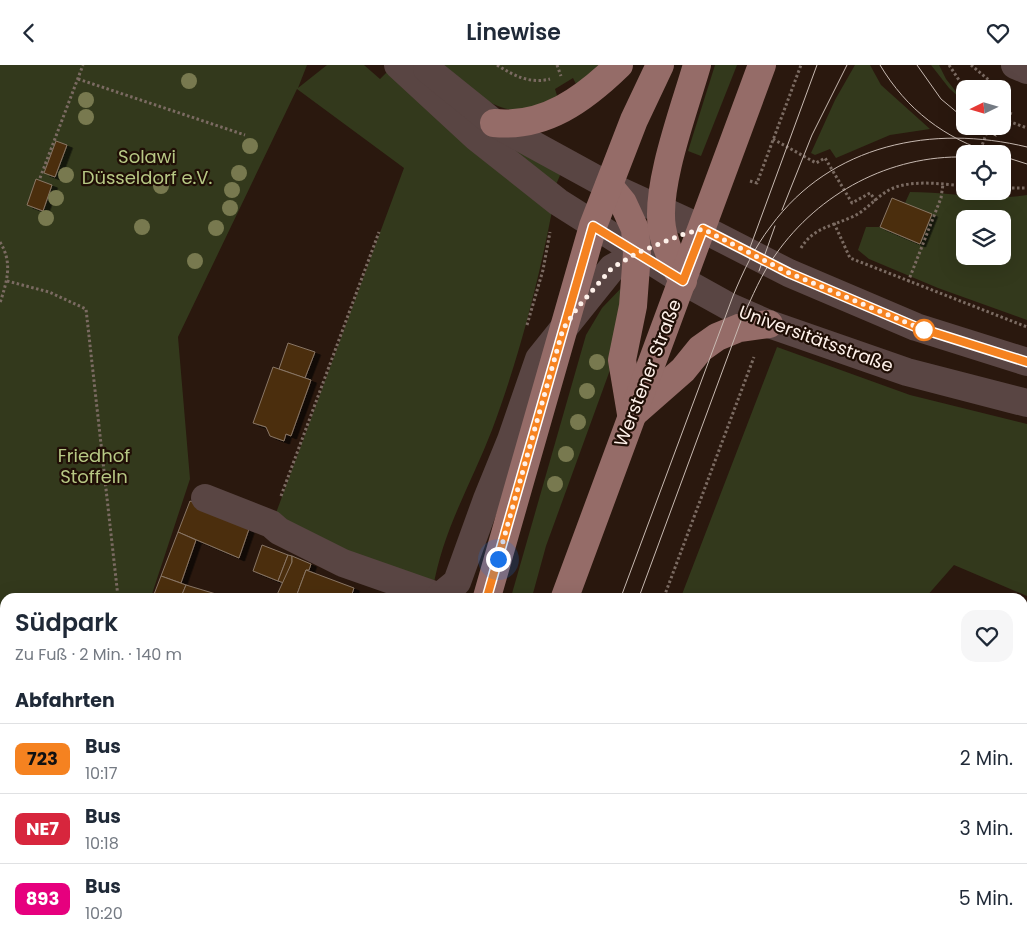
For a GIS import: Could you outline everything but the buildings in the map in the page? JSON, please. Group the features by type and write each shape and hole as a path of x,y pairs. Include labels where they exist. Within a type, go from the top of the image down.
{"main road":[{"path":"494,123 511,125 548,116 576,103 619,65"},
{"path":"487,593 593,226 634,120 660,65"},
{"path":"683,281 665,241 661,211 672,152 697,65"},
{"name":"Werstener Straße","path":"566,593 631,416 703,229 762,65"},
{"path":"609,186 630,214 636,229 637,253 633,306 622,360 631,416"},
{"path":"631,416 683,370 700,349 717,337 739,328 768,324"}],"street":[{"name":"Universitätsstraße","path":"398,65 476,137 558,202 593,226 683,281 768,324 907,372 1027,403"},
{"path":"422,65 494,123 609,186 703,229 789,273 916,327 1027,362"},
{"path":"1015,65 1027,70"},
{"path":"444,593 457,581 511,440 539,359 606,273 637,253 665,241 703,229"},
{"path":"205,499 271,524 279,531 343,563 428,593"}],"path":[{"path":"40,178 83,65"},
{"path":"497,65 514,76 536,82 560,75 557,65"},
{"path":"757,183 801,65"},
{"path":"949,65 959,80"},
{"path":"972,65 989,80"},
{"path":"78,79 245,135"},
{"path":"1011,122 1027,128"},
{"path":"773,139 816,163 825,157 852,203 870,193 876,201"},
{"path":"908,282 941,198 943,184"},
{"path":"789,273 808,237 834,223 854,217 891,189 910,185 956,185"},
{"path":"1011,188 1027,188"},
{"path":"834,223 850,258 1027,327"},
{"path":"271,524 379,232"},
{"path":"0,242 6,251 9,267 0,303"},
{"path":"7,281 49,292 86,309 118,593"},
{"path":"666,593 768,324"}],"green space":[{"path":"0,65 307,65 298,88 327,65 364,65 380,79 392,67 552,211 534,294 519,350 492,430 450,528 437,568 433,589 273,521 404,168 297,89 178,337 190,479 152,593 0,593"},
{"path":"439,65 604,65 578,88 573,78 555,89 559,102 540,109 523,111 507,109 480,97"},
{"path":"715,65 737,65 701,156 688,151"},
{"path":"855,65 870,65 881,85 930,129 890,135 836,158 830,149 815,155 811,153 835,100"},
{"path":"931,65 939,65 956,95"},
{"path":"428,79 561,173 555,187"},
{"path":"910,192 956,195 956,200 1011,200 1011,197 1027,195 1027,320 938,288 869,259 858,250 866,227 880,227 920,244 905,203"},
{"path":"626,283 614,359 546,546 533,593 512,593 586,335 602,308"},
{"path":"777,347 910,395 1027,424 1027,593 1020,593 954,565 930,593 683,593"}],"tram line":[{"path":"748,253 817,65"},
{"path":"782,210 812,135 847,65"},
{"path":"880,65 902,96 915,109 943,131 971,145"},
{"path":"917,65 941,99 956,112"},
{"path":"622,593 733,296 759,243 795,198 823,176 854,159 886,147 921,140 956,138 991,140 1027,147"},
{"path":"640,593 742,318 762,277 776,254 793,232 813,213 835,196 858,182 910,163 937,158 956,157"},
{"path":"1011,159 1027,164"},
{"path":"759,271 775,226"}],"bus line":[{"name":"723","path":"488,593 593,226 683,281 703,229 789,273 916,327 1027,362"}],"route":[{"path":"498,559 563,329 601,279 625,259 681,235 703,229 789,273 924,330"}],"park label":[{"name":"Solawi Düsseldorf e.V.","path":"147,168"},
{"name":"Friedhof Stoffeln","path":"94,466"}]}
